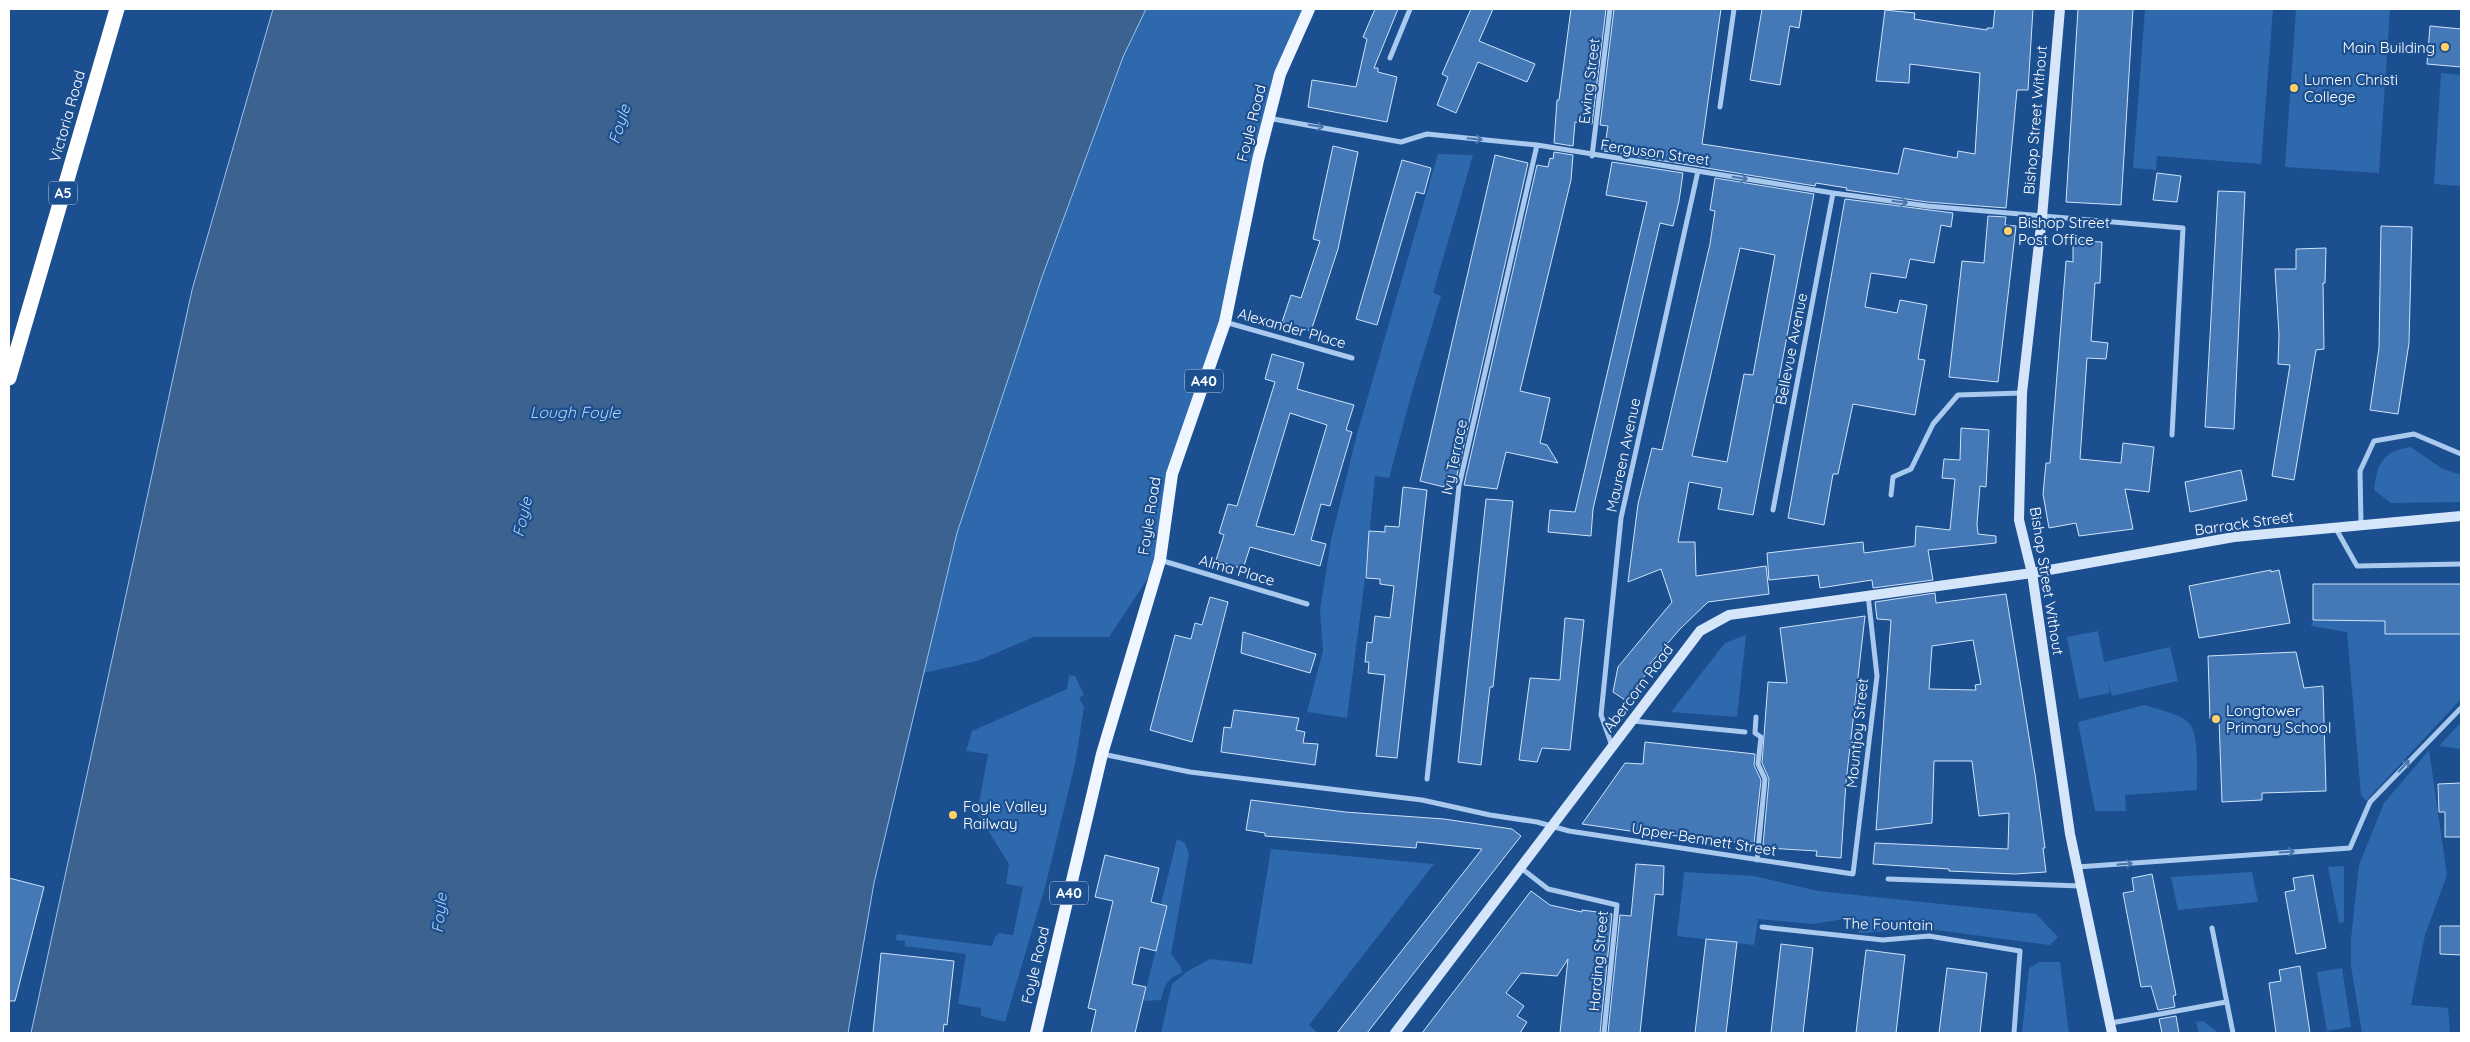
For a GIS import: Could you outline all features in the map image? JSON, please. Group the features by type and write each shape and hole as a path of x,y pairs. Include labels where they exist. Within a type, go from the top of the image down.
{"highway":[{"name":"Victoria Road","path":"9,378 117,9"}],"main road":[{"name":"Foyle Road","path":"1036,1033 1102,754 1160,560 1172,474 1225,322 1268,118 1280,74 1309,9"},
{"name":"Bishop Street Without","path":"2060,9 2042,216 2022,393 2019,520 2032,573 2076,867 2111,1028"},
{"name":"Barrack Street","path":"2032,573 2234,537 2335,526 2461,516"},
{"name":"Abercorn Road","path":"1395,1033 1700,631 1729,615 2032,573"}],"street":[{"path":"1390,58 1410,9"},
{"name":"Ewing Street","path":"1592,156 1610,9"},
{"path":"1720,107 1734,9"},
{"name":"Ferguson Street","path":"1268,118 1401,142 1427,134 1537,145 1592,156 1928,206 2183,228 2172,435"},
{"name":"Ivy Terrace","path":"1427,779 1459,486 1537,145"},
{"name":"Maureen Avenue","path":"1612,748 1601,715 1622,518 1698,171"},
{"name":"Bellevue Avenue","path":"1774,510 1833,193"},
{"name":"Alexander Place","path":"1225,322 1352,358"},
{"path":"1890,495 1893,477 1911,469 1933,424 1958,395 2022,393"},
{"path":"2361,524 2360,471 2374,440 2414,434 2461,454"},
{"path":"2335,526 2357,566 2461,564"},
{"name":"Alma Place","path":"1160,560 1307,604"},
{"name":"Mountjoy Street","path":"1853,874 1877,676 1868,595"},
{"path":"2076,867 2350,848 2370,802 2461,708"},
{"path":"1756,717 1755,732 1761,737 1758,764 1765,779 1757,860"},
{"path":"1633,720 1745,732"},
{"name":"Upper Bennett Street","path":"1102,754 1190,772 1422,800 1490,815 1553,825 1569,831 1853,874"},
{"name":"Harding Street","path":"1521,868 1548,888 1560,893 1592,898 1617,905 1604,1033"},
{"path":"1888,879 2081,886"},
{"name":"The Fountain","path":"1762,927 1884,940 1929,936 2020,951 2014,1033"},
{"path":"2212,928 2233,1033"},
{"path":"2111,1028 2226,1002"}],"shaded area":[{"path":"1146,9 1309,9 1280,74 1225,322 1172,474 1160,560 1109,637 1034,637 977,661 924,673 957,533 1042,277 1123,57"},
{"path":"2145,9 2273,9 2261,164 2157,156 2156,170 2133,168"},
{"path":"2296,9 2390,9 2379,173 2285,167"},
{"path":"2441,73 2461,75 2461,186 2434,184"},
{"path":"1438,154 1473,155 1433,293 1441,296 1412,392 1389,478 1375,476 1365,578 1347,718 1307,712 1323,651 1320,610 1331,540 1357,434"},
{"path":"2411,447 2441,468 2461,475 2461,502 2391,503 2374,490 2377,472 2383,460 2394,452"},
{"path":"2313,620 2385,620 2385,634 2461,634 2461,699 2366,801 2361,795 2347,632 2311,626"},
{"path":"2098,631 2104,662 2170,647 2178,681 2112,696 2107,678 2110,693 2079,699 2067,637"},
{"path":"1746,635 1737,717 1671,712 1725,643"},
{"path":"1069,675 1075,676 1084,695 1079,698 1084,707 1075,764 1045,887 1005,1022 981,1016 981,1008 958,1004 966,954 905,946 905,941 896,940 897,934 992,946 995,937 999,933 1013,935 1023,887 1006,884 1009,864 977,813 988,754 966,751 972,731 1067,689"},
{"path":"2145,705 2174,714 2189,723 2196,745 2197,790 2125,795 2126,811 2095,811 2078,722"},
{"path":"2461,722 2461,749 2439,746"},
{"path":"2429,750 2447,875 2425,935 2411,1005 2448,1008 2450,1033 2362,1033 2351,966 2351,939 2359,865 2384,803"},
{"path":"1177,839 1185,843 1189,854 1171,954 1181,967 1182,973 1173,977 1167,983 1161,1000 1143,1001 1167,906 1161,904"},
{"path":"1271,849 1434,864 1309,1025 1318,1033 1161,1033 1172,984 1188,971 1210,959 1252,964"},
{"path":"2344,866 2344,922 2339,923 2328,867"},
{"path":"1684,872 1754,876 1818,891 2036,914 2058,937 2050,945 1928,929 1860,933 1845,919 1812,924 1758,919 1754,945 1677,936"},
{"path":"2252,872 2258,902 2178,910 2171,877"},
{"path":"2040,962 2060,962 2069,1033 2022,1033 2029,968"},
{"path":"2342,968 2351,1027 2327,1031 2317,972"},
{"path":"2203,1021 2219,1033 2199,1033 2196,1022"}],"water":[{"name":"Lough Foyle","path":"273,9 1146,9 1123,57 1042,277 957,533 874,883 848,1033 31,1033 192,290"}],"building":[{"path":"1375,9 1398,9 1374,68 1378,68 1378,72 1397,77 1387,122 1308,107 1312,80 1356,87 1367,39 1363,37"},
{"path":"1471,9 1493,9 1479,41 1535,64 1527,82 1478,62 1456,113 1437,105 1448,77 1442,74"},
{"path":"1571,9 1606,9 1592,124 1575,122 1573,146 1554,143 1557,100 1559,100"},
{"path":"1614,9 1721,9 1702,144 1898,174 1904,148 1957,158 1958,151 1975,154 1980,73 1910,64 1909,83 1876,81 1885,10 1915,13 1914,19 1987,30 1987,28 1993,28 1995,9 2033,9 2028,90 2017,90 2006,208 1927,202 1846,190 1847,188 1816,183 1815,186 1604,151 1608,126 1600,125"},
{"path":"1762,9 1802,9 1799,28 1790,26 1780,85 1750,80"},
{"path":"2078,9 2133,9 2121,205 2066,202"},
{"name":"Main Building","path":"2430,26 2461,29 2461,67 2427,64"},
{"path":"1333,146 1358,152 1338,249 1311,331 1282,322 1291,295 1301,298 1320,241 1313,239"},
{"path":"1554,152 1573,155 1571,180 1520,391 1550,398 1540,443 1547,445 1558,463 1506,452 1497,489 1464,485 1537,165 1548,167 1550,158 1553,159"},
{"path":"1495,155 1528,163 1455,484 1445,483 1444,487 1420,481"},
{"path":"1402,160 1431,168 1424,194 1416,192 1377,325 1356,319"},
{"path":"1612,162 1683,173 1679,201 1673,226 1660,223 1593,509 1591,536 1548,532 1550,510 1575,512 1647,202 1606,195"},
{"path":"2157,173 2181,176 2177,202 2153,200"},
{"path":"1715,178 1814,194 1753,515 1718,509 1722,488 1689,482 1678,542 1695,542 1696,576 1766,566 1769,594 1708,602 1680,629 1648,666 1651,668 1625,700 1613,692 1618,667 1672,602 1661,569 1628,582 1638,504 1652,448 1662,450 1710,244 1715,211 1710,210","holes":["1740,248 1775,255 1753,375 1744,374 1727,462 1692,456"]},
{"path":"2218,191 2245,192 2234,429 2205,427"},
{"path":"1845,199 1953,213 1951,227 1941,225 1934,263 1910,259 1906,278 1871,273 1865,307 1897,313 1900,300 1927,305 1918,359 1925,360 1915,415 1853,404 1838,474 1833,474 1824,525 1788,518"},
{"path":"1988,216 2006,217 2005,225 2016,226 1998,382 1949,377 1962,261 1984,263"},
{"path":"2381,226 2412,227 2409,343 2398,414 2370,410 2379,348"},
{"path":"2073,241 2102,242 2100,283 2095,283 2091,341 2108,343 2106,359 2087,358 2080,459 2121,463 2123,443 2154,447 2149,492 2125,489 2133,529 2079,536 2076,523 2049,528 2043,494 2046,463 2050,463 2066,261 2073,262"},
{"path":"2326,248 2325,283 2323,283 2324,349 2316,350 2294,480 2272,476 2290,365 2278,364 2279,335 2275,269 2296,269 2296,249"},
{"path":"1272,354 1304,363 1297,389 1354,405 1346,430 1352,432 1330,506 1321,504 1311,540 1326,544 1320,566 1250,547 1243,569 1216,560 1224,535 1219,533 1228,504 1237,506 1275,382 1265,379","holes":["1290,413 1327,425 1294,535 1256,526"]},
{"path":"1961,428 1989,430 1986,487 1980,486 1977,524 1978,534 1996,536 1996,543 1928,550 1933,580 1873,588 1872,580 1820,588 1818,575 1769,580 1767,553 1863,542 1864,553 1915,546 1916,526 1950,530 1955,479 1942,478 1944,459 1960,460"},
{"path":"2241,470 2247,500 2190,512 2185,482"},
{"path":"1403,487 1427,490 1397,758 1376,756 1385,675 1368,673 1369,662 1365,662 1367,642 1372,643 1375,616 1390,618 1394,586 1380,584 1380,579 1366,578 1369,531 1385,532 1385,526 1399,527"},
{"path":"1486,499 1513,501 1493,687 1490,687 1481,765 1458,762"},
{"path":"2271,570 2271,572 2279,570 2290,623 2199,638 2189,586"},
{"path":"2313,584 2461,584 2461,634 2385,634 2385,621 2313,620"},
{"path":"1935,593 1936,603 2006,594 2035,774 2045,848 2043,848 2046,872 2015,874 1949,871 1949,869 1873,864 1875,843 2008,849 2009,813 1979,816 1972,761 1934,761 1932,823 1876,830 1891,620 1877,619 1875,602","holes":["1973,640 1981,684 1975,685 1976,690 1929,689 1932,646"]},
{"path":"1210,597 1228,602 1192,742 1150,730 1175,635 1191,639 1195,623 1202,625"},
{"path":"1865,616 1846,782 1841,858 1816,856 1817,851 1767,848 1767,846 1763,845 1769,779 1762,763 1768,682 1787,683 1780,628"},
{"path":"1565,618 1584,620 1570,750 1542,748 1537,762 1519,760 1530,678 1560,680"},
{"path":"1243,632 1316,654 1310,673 1241,653"},
{"path":"2296,652 2304,688 2323,686 2326,791 2262,793 2262,800 2222,802 2219,719 2210,719 2208,656"},
{"path":"1234,710 1299,718 1296,730 1305,732 1303,743 1318,744 1315,765 1221,752 1224,727 1231,728"},
{"path":"1645,742 1755,754 1754,765 1761,780 1754,844 1582,824 1625,763 1643,764"},
{"path":"2461,783 2461,837 2445,837 2445,812 2439,812 2438,784"},
{"path":"1251,800 1345,812 1444,819 1512,829 1521,836 1367,1033 1337,1033 1482,849 1417,842 1416,848 1265,836 1265,833 1246,830"},
{"path":"1105,855 1159,868 1151,902 1167,906 1156,951 1140,947 1132,984 1146,987 1135,1033 1091,1033 1096,1010 1088,1008 1113,901 1095,897"},
{"path":"1636,864 1664,866 1663,895 1655,894 1640,1033 1608,1033 1620,915 1631,916"},
{"path":"2152,874 2176,995 2173,996 2175,1007 2158,1010 2151,986 2141,987 2123,893 2134,891 2132,878"},
{"path":"2313,875 2326,948 2296,954 2285,892 2295,890 2293,878"},
{"path":"9,878 44,887 15,1001 9,1001"},
{"path":"1531,891 1550,905 1582,912 1582,910 1612,914 1600,1033 1560,1033 1568,959 1557,976 1521,973 1506,993 1524,1006 1517,1016 1527,1022 1520,1033 1422,1033"},
{"path":"2440,926 2461,926 2461,955 2440,954"},
{"path":"1706,939 1737,942 1726,1033 1695,1033"},
{"path":"1781,944 1813,948 1803,1033 1771,1033"},
{"path":"1866,950 1905,955 1896,1033 1856,1033"},
{"path":"881,953 954,961 947,1025 944,1024 943,1033 873,1033"},
{"path":"2300,966 2310,1033 2276,1033 2269,983 2281,981 2279,970"},
{"path":"1947,968 1987,973 1980,1033 1939,1033"},
{"path":"2176,1016 2179,1033 2162,1033 2159,1019"}],"place":[{"name":"Main Building","path":"2445,47"},
{"name":"Lumen Christi College","path":"2294,88"},
{"name":"Bishop Street Post Office","path":"2008,231"},
{"name":"Longtower Primary School","path":"2216,719"},
{"name":"Foyle Valley Railway","path":"953,815"}],"water label":[{"name":"Foyle","path":"619,124"},
{"name":"Foyle","path":"522,517"},
{"name":"Foyle","path":"439,913"}]}
